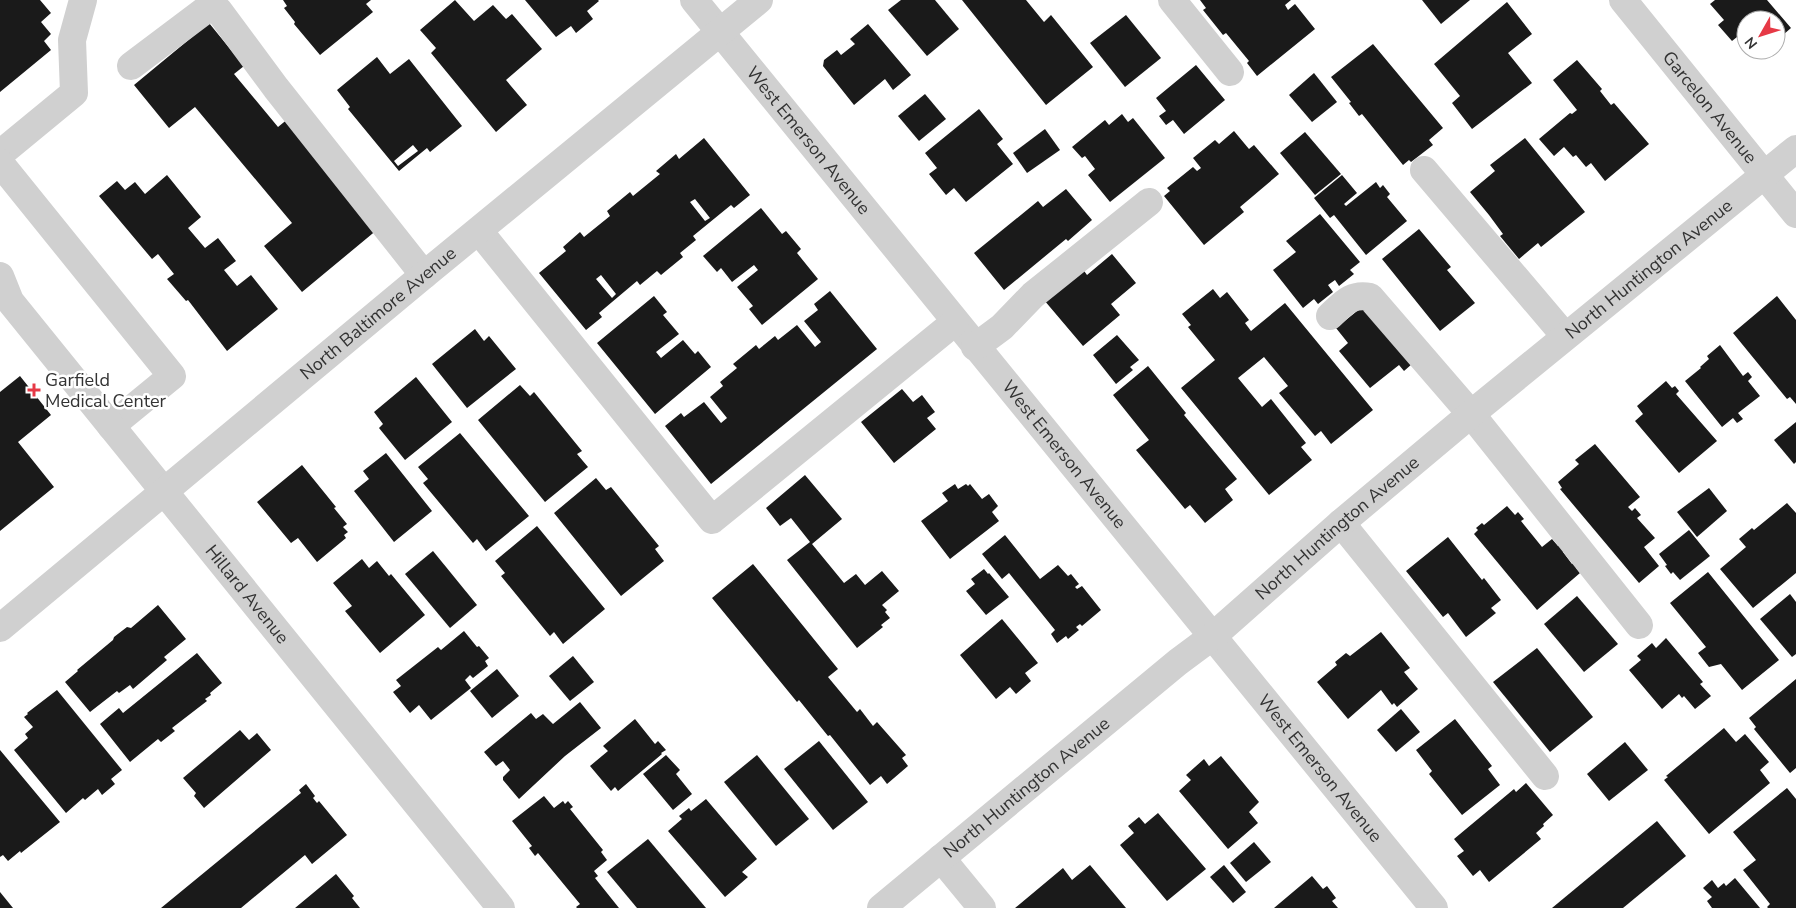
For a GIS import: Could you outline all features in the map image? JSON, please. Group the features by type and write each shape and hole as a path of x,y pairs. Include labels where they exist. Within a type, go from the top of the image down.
{"street":[{"path":"0,154 74,93 72,40 84,0"},
{"name":"West Emerson Avenue","path":"694,0 1434,908"},
{"name":"North Baltimore Avenue","path":"0,628 424,274 479,231 759,0"},
{"path":"1172,0 1230,72"},
{"name":"Garcelon Avenue","path":"1622,0 1796,214"},
{"path":"131,66 208,8 220,11 276,88 424,274"},
{"name":"North Huntington Avenue","path":"880,908 1213,636 1341,523 1565,336 1796,149"},
{"path":"0,163 172,376 111,426"},
{"path":"1424,170 1565,336"},
{"path":"976,347 1002,326 1033,295 1150,202"},
{"path":"479,231 712,520 956,322"},
{"name":"Hillard Avenue","path":"0,276 10,301 501,908"},
{"path":"1330,316 1351,298 1360,295 1370,297 1471,414 1639,625"},
{"path":"1341,523 1545,776"},
{"path":"941,858 982,908"}],"building":[{"path":"0,0 40,0 51,13 41,22 51,34 44,41 51,50 0,92"},
{"path":"283,0 371,0 366,4 373,12 320,55 294,24 295,22 284,8 287,6"},
{"path":"455,0 474,21 493,5 506,19 512,14 542,49 506,80 527,105 496,132 431,53 436,48 420,30"},
{"path":"525,0 599,1 587,11 593,19 576,33 571,26 556,37"},
{"path":"901,0 935,0 959,29 927,56 888,10"},
{"path":"962,0 1026,0 1044,22 1051,15 1093,67 1046,105"},
{"path":"1200,0 1291,0 1285,5 1288,10 1295,4 1315,29 1257,76 1247,63 1249,61 1226,33 1223,35 1203,10 1206,8"},
{"path":"1422,0 1470,0 1441,24"},
{"path":"1715,0 1767,0 1776,10 1736,10 1736,38 1732,41 1718,25 1724,20 1710,4"},
{"path":"1507,2 1532,34 1508,53 1532,83 1472,129 1452,103 1460,96 1434,64"},
{"path":"1126,15 1161,58 1125,87 1090,43"},
{"path":"1786,22 1791,28 1786,32"},
{"path":"209,23 244,66 234,74 278,127 289,118 378,229 302,292 264,246 292,223 195,107 169,128 134,85"},
{"path":"868,24 911,75 893,90 885,79 854,105 823,66 824,60 837,50 841,55 855,44 850,39"},
{"path":"1373,44 1443,128 1429,140 1433,145 1411,162 1409,160 1403,165 1362,114 1359,116 1349,103 1351,102 1331,77"},
{"path":"377,57 390,74 409,59 462,126 430,152 427,148 399,171 348,109 350,107 337,90","holes":["413,145 418,151 398,166 394,161"]},
{"path":"1577,60 1602,89 1600,91 1611,105 1614,103 1649,144 1605,181 1591,163 1586,167 1576,155 1573,157 1564,147 1554,156 1539,139 1570,113 1572,114 1577,110 1553,80"},
{"path":"1196,65 1225,100 1184,134 1173,120 1166,125 1159,116 1166,111 1156,98"},
{"path":"1314,73 1337,102 1312,122 1289,95"},
{"path":"925,94 946,119 919,141 898,116"},
{"path":"979,109 1003,139 997,144 1013,164 966,202 954,188 946,195 929,174 937,168 925,153"},
{"path":"1122,114 1128,122 1133,118 1165,158 1110,202 1088,175 1095,169 1085,156 1082,158 1072,147 1105,120 1109,125"},
{"path":"1045,129 1060,150 1027,173 1013,153"},
{"path":"1234,131 1249,149 1254,145 1279,174 1240,207 1244,212 1204,245 1164,196 1170,191 1167,188 1193,167 1197,171 1201,168 1193,158 1215,140 1219,144"},
{"path":"1305,132 1341,174 1315,195 1280,153"},
{"path":"704,138 750,195 734,208 731,205 693,236 696,240 680,253 683,257 661,275 657,271 640,285 637,281 599,313 602,317 586,330 539,273 566,251 563,247 580,232 584,237 610,216 607,211 630,192 633,196 660,174 656,171 676,154 679,159","holes":["695,199 710,218 705,221 690,202","601,275 616,294 612,298 596,279"]},
{"path":"1525,138 1585,212 1541,247 1538,243 1519,259 1500,236 1503,234 1470,192 1495,171 1490,165"},
{"path":"167,175 201,217 188,228 205,248 218,238 236,261 224,270 237,286 251,275 278,309 227,351 188,300 186,301 167,279 174,274 158,254 152,259 99,196 117,181 125,190 135,182 145,194"},
{"path":"1342,175 1357,193 1344,204 1346,206 1376,182 1380,188 1383,185 1390,194 1387,197 1407,221 1366,255 1334,215 1330,218 1314,198"},
{"path":"1066,189 1092,220 1004,290 974,253 1038,201 1043,207"},
{"path":"761,208 782,234 786,231 801,249 797,253 818,279 762,325 749,309 753,306 737,287 758,270 754,265 732,282 721,268 717,272 703,256"},
{"path":"1320,214 1360,262 1350,270 1354,274 1339,286 1335,280 1328,285 1333,292 1318,304 1314,299 1303,308 1273,270 1296,252 1286,241"},
{"path":"1419,229 1451,267 1447,270 1475,303 1440,331 1382,259"},
{"path":"1112,254 1136,283 1111,304 1120,315 1083,346 1044,300 1082,268 1087,275"},
{"path":"1213,289 1220,298 1227,292 1249,320 1245,323 1251,331 1285,303 1373,410 1331,444 1321,431 1315,436 1279,393 1288,386 1264,357 1238,378 1262,407 1271,399 1306,443 1301,447 1312,460 1269,495 1181,388 1215,360 1188,327 1191,325 1182,314"},
{"path":"830,291 877,349 711,484 665,426 681,413 684,417 704,402 721,423 727,418 710,397 723,386 720,382 737,368 733,364 756,345 759,349 775,336 778,340 797,325 815,347 821,342 804,321 818,310 814,304"},
{"path":"654,296 667,312 663,315 679,334 656,352 661,358 683,340 695,354 698,351 711,367 655,414 597,343"},
{"path":"1777,296 1796,320 1796,404 1790,397 1787,399 1733,333"},
{"path":"1367,303 1412,364 1404,371 1399,365 1370,388 1339,351 1348,343 1336,328"},
{"path":"475,329 484,341 489,336 516,369 467,408 432,364"},
{"path":"1117,335 1139,360 1130,367 1133,370 1116,384 1093,355"},
{"path":"1720,345 1743,376 1748,372 1752,377 1748,381 1760,396 1738,413 1743,419 1737,423 1733,418 1722,427 1685,381 1701,368 1709,359 1707,356"},
{"path":"1148,366 1186,413 1184,415 1237,479 1225,489 1233,500 1205,523 1190,505 1185,509 1136,450 1149,440 1113,395"},
{"name":"Garfield Medical Center","path":"20,376 51,415 18,442 54,487 0,531 0,392"},
{"path":"416,377 452,422 405,460 379,428 383,424 374,412"},
{"path":"1666,381 1672,388 1675,386 1679,391 1676,394 1717,441 1679,473 1635,421 1643,414 1637,406"},
{"path":"520,385 530,396 534,392 582,451 577,454 588,467 545,502 478,420"},
{"path":"902,389 913,402 922,395 935,412 927,418 936,429 894,463 861,422"},
{"path":"1796,422 1796,462 1794,464 1774,440"},
{"path":"460,433 529,516 486,551 477,539 473,543 423,483 428,479 418,467"},
{"path":"1595,444 1640,497 1628,507 1632,511 1635,508 1641,515 1637,518 1655,538 1644,547 1659,566 1639,583 1560,489 1562,488 1558,482 1579,464 1575,460"},
{"path":"386,453 432,511 394,542 354,491 369,479 363,471"},
{"path":"302,465 336,507 334,508 347,524 343,527 348,532 344,535 346,538 317,562 298,538 291,543 257,502"},
{"path":"805,475 842,519 812,544 844,583 856,574 865,585 882,571 899,591 882,605 887,610 885,612 890,618 881,625 883,627 857,648 787,560 810,542 791,518 780,526 766,508"},
{"path":"596,478 606,490 611,487 659,546 655,549 664,561 621,596 554,513"},
{"path":"955,484 958,489 966,484 968,486 970,484 982,499 989,494 998,506 992,512 999,521 950,559 921,521 948,501 942,493"},
{"path":"1709,488 1727,511 1697,537 1677,512"},
{"path":"1787,503 1796,513 1796,573 1753,608 1720,569 1746,547 1739,539 1752,528 1754,530"},
{"path":"1507,506 1515,515 1518,512 1524,519 1521,521 1542,547 1552,539 1558,546 1562,543 1567,549 1563,552 1572,564 1575,562 1578,566 1576,568 1580,573 1537,610 1474,534 1478,530 1476,528 1482,523 1484,525"},
{"path":"537,526 605,609 563,644 554,632 550,636 501,576 505,573 495,561"},
{"path":"1689,530 1710,556 1680,580 1673,572 1671,574 1659,554"},
{"path":"1005,535 1040,579 1058,565 1068,576 1071,574 1079,584 1075,587 1077,589 1082,586 1101,610 1082,626 1080,624 1076,627 1079,630 1068,639 1066,636 1057,643 1051,634 1055,630 1009,573 1002,579 982,554"},
{"path":"1448,537 1482,580 1484,578 1501,600 1491,608 1496,613 1466,637 1448,613 1443,617 1406,571"},
{"path":"433,551 477,605 450,628 405,574"},
{"path":"362,559 369,568 377,561 389,576 391,574 425,615 380,653 345,611 352,606 333,583"},
{"path":"753,564 838,669 828,677 857,712 860,709 873,726 877,722 906,755 902,758 908,766 887,784 881,776 870,785 830,735 828,736 799,700 797,702 712,598"},
{"path":"984,569 1009,597 986,615 966,591 975,584 971,579"},
{"path":"1708,572 1779,660 1742,690 1721,664 1709,667 1698,653 1706,647 1670,603"},
{"path":"1790,594 1796,602 1796,654 1792,657 1760,619"},
{"path":"1577,596 1618,644 1584,672 1544,624"},
{"path":"158,605 186,639 164,657 167,660 133,689 130,685 119,693 117,691 90,712 65,682 113,640 114,637 127,627 131,628"},
{"path":"1002,619 1038,663 1025,673 1031,681 1016,694 1010,687 996,699 960,655"},
{"path":"464,631 489,658 485,661 488,666 473,678 470,675 465,680 471,688 431,720 419,705 410,713 393,692 401,686 396,680 438,647 441,650"},
{"path":"1381,632 1410,668 1404,672 1418,689 1397,707 1394,703 1392,705 1381,690 1348,719 1317,682 1337,665 1335,662 1346,653 1350,656"},
{"path":"1666,638 1703,682 1700,684 1711,696 1695,709 1684,696 1682,698 1679,694 1662,709 1629,670 1641,660 1637,656 1652,643 1656,648"},
{"path":"1537,648 1593,717 1550,752 1493,682"},
{"path":"197,653 222,683 205,699 207,701 172,728 175,731 161,742 158,739 130,762 100,724 119,708 123,713"},
{"path":"573,656 594,682 570,701 549,676"},
{"path":"497,669 519,696 492,718 470,691"},
{"path":"1796,679 1796,768 1790,773 1754,729 1756,727 1749,718"},
{"path":"57,690 122,770 111,779 115,784 102,795 98,789 85,800 83,798 66,813 14,750 28,738 25,734 33,727 24,717"},
{"path":"580,702 601,728 565,756 519,799 503,780 503,777 510,770 503,761 496,766 484,752 531,713 536,719 543,714 553,724"},
{"path":"1401,709 1420,732 1396,752 1377,730"},
{"path":"635,719 655,744 658,741 666,750 618,791 615,787 611,791 590,766 608,751 603,746"},
{"path":"1455,719 1492,766 1488,769 1500,785 1462,815 1429,774 1432,771 1416,750"},
{"path":"1724,728 1736,742 1745,734 1769,762 1760,770 1770,783 1709,834 1664,780 1668,777 1666,776"},
{"path":"240,730 249,740 257,733 271,750 204,808 194,796 196,793 183,778"},
{"path":"819,741 868,802 833,830 784,769"},
{"path":"1625,742 1648,770 1609,801 1587,774"},
{"path":"0,750 60,822 8,861 3,855 0,857"},
{"path":"666,755 680,770 676,774 692,794 673,810 643,774"},
{"path":"757,755 809,819 776,846 724,782"},
{"path":"1221,756 1259,802 1249,812 1258,823 1228,849 1179,791 1191,780 1186,775 1204,759 1209,766"},
{"path":"1526,783 1553,815 1536,833 1541,839 1489,882 1480,870 1473,876 1457,856 1464,851 1454,839 1514,789 1516,792"},
{"path":"306,784 315,796 313,798 317,803 319,801 347,835 312,864 305,855 241,908 161,908 301,793 299,790"},
{"path":"1787,788 1796,799 1796,908 1768,908 1770,904 1743,870 1756,860 1733,832"},
{"path":"544,796 554,808 563,801 565,804 568,801 573,807 570,809 603,850 601,852 607,860 594,871 598,876 595,878 619,908 577,908 580,904 538,853 535,856 529,848 532,846 512,821"},
{"path":"706,799 757,859 742,872 748,877 725,897 668,831 682,819 679,816 689,808 691,811"},
{"path":"1158,813 1206,869 1167,901 1120,845 1134,833 1128,826 1139,817 1145,824"},
{"path":"1657,821 1686,856 1623,908 1552,908"},
{"path":"648,839 706,908 637,908 607,872"},
{"path":"1254,842 1271,862 1246,882 1230,863"},
{"path":"1090,865 1126,908 1015,908 1063,868 1072,880"},
{"path":"1224,865 1246,892 1233,903 1210,877"},
{"path":"336,874 354,896 352,898 360,908 295,908"},
{"path":"1312,876 1323,889 1327,886 1336,898 1332,901 1338,908 1274,908"},
{"path":"1735,878 1760,908 1712,908 1707,901 1712,897 1703,888 1712,880 1718,888 1724,883 1726,886"},
{"path":"0,892 13,908 0,908"}],"place":[{"name":"Garfield Medical Center","path":"34,390"}]}
